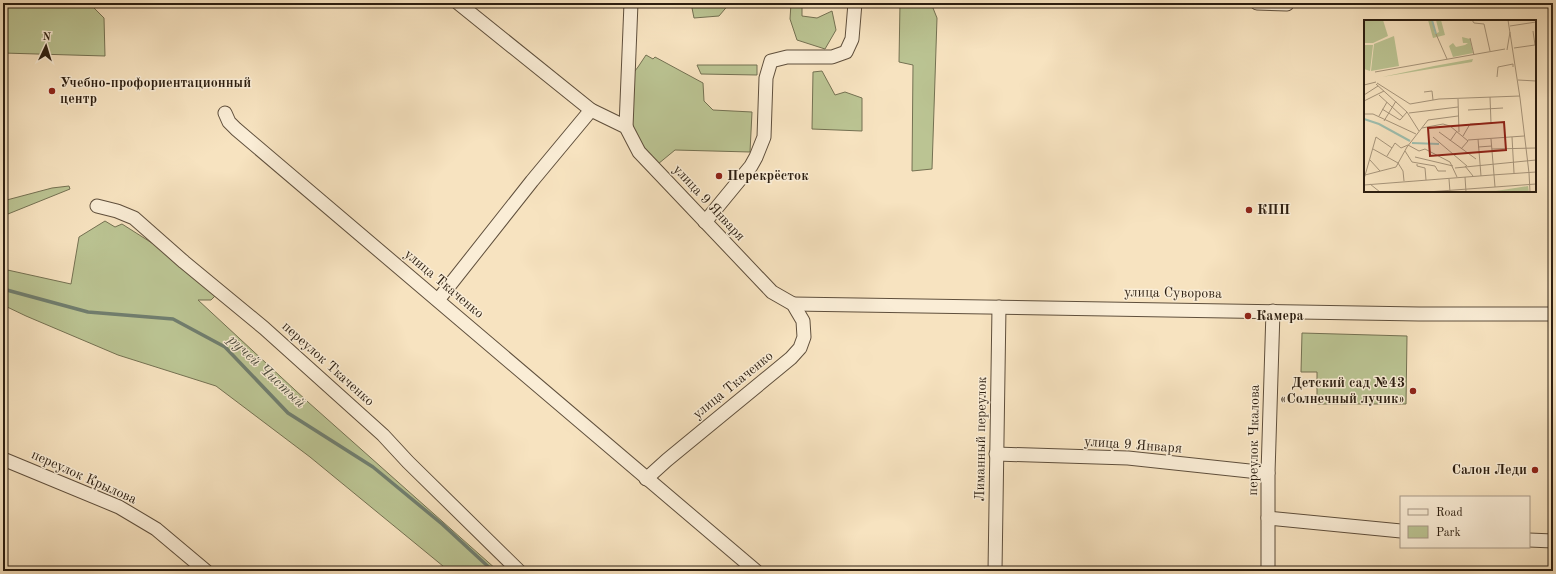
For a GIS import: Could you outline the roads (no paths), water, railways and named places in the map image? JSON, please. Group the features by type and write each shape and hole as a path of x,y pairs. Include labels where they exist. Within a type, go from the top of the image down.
{"street":[{"path":"458,3 591,110 626,127 631,3"},
{"path":"705,222 751,166 756,157 764,137 766,78 771,61 787,56 832,57 846,52 852,39 855,3"},
{"path":"1257,3 1287,3"},
{"path":"438,300 532,181 591,110"},
{"name":"улица Ткаченко","path":"225,113 229,122 236,129 756,571"},
{"name":"улица 9 Января","path":"626,127 639,152 772,292 793,304 803,321"},
{"name":"переулок Ткаченко","path":"97,206 117,211 134,218 184,262 264,328 383,435 408,462 519,571"},
{"name":"улица Суворова","path":"793,304 1419,314 1553,314"},
{"name":"Лиманный переулок","path":"995,571 999,307"},
{"name":"переулок Чкалова","path":"1268,571 1268,473 1273,311"},
{"name":"улица Ткаченко","path":"646,479 673,454 791,358 800,348 804,336 803,321"},
{"name":"улица 9 Января","path":"996,454 1128,458 1268,473"},
{"name":"переулок Крылова","path":"3,459 119,507 156,529 206,571"},
{"path":"1268,518 1400,531"},
{"path":"1530,540 1553,541"}],"waterway":[{"name":"ручей Чистый","path":"3,289 88,312 173,319 225,347 288,413 373,467 442,524 493,571"}],"place":[{"name":"Учебно-профориентационный центр","path":"52,91"},
{"name":"Перекрёсток","path":"719,176"},
{"name":"КПП","path":"1249,210"},
{"name":"Камера","path":"1248,316"},
{"name":"Детский сад №43 «Солнечный лучик»","path":"1413,391"},
{"name":"Салон Леди","path":"1535,470"}]}
